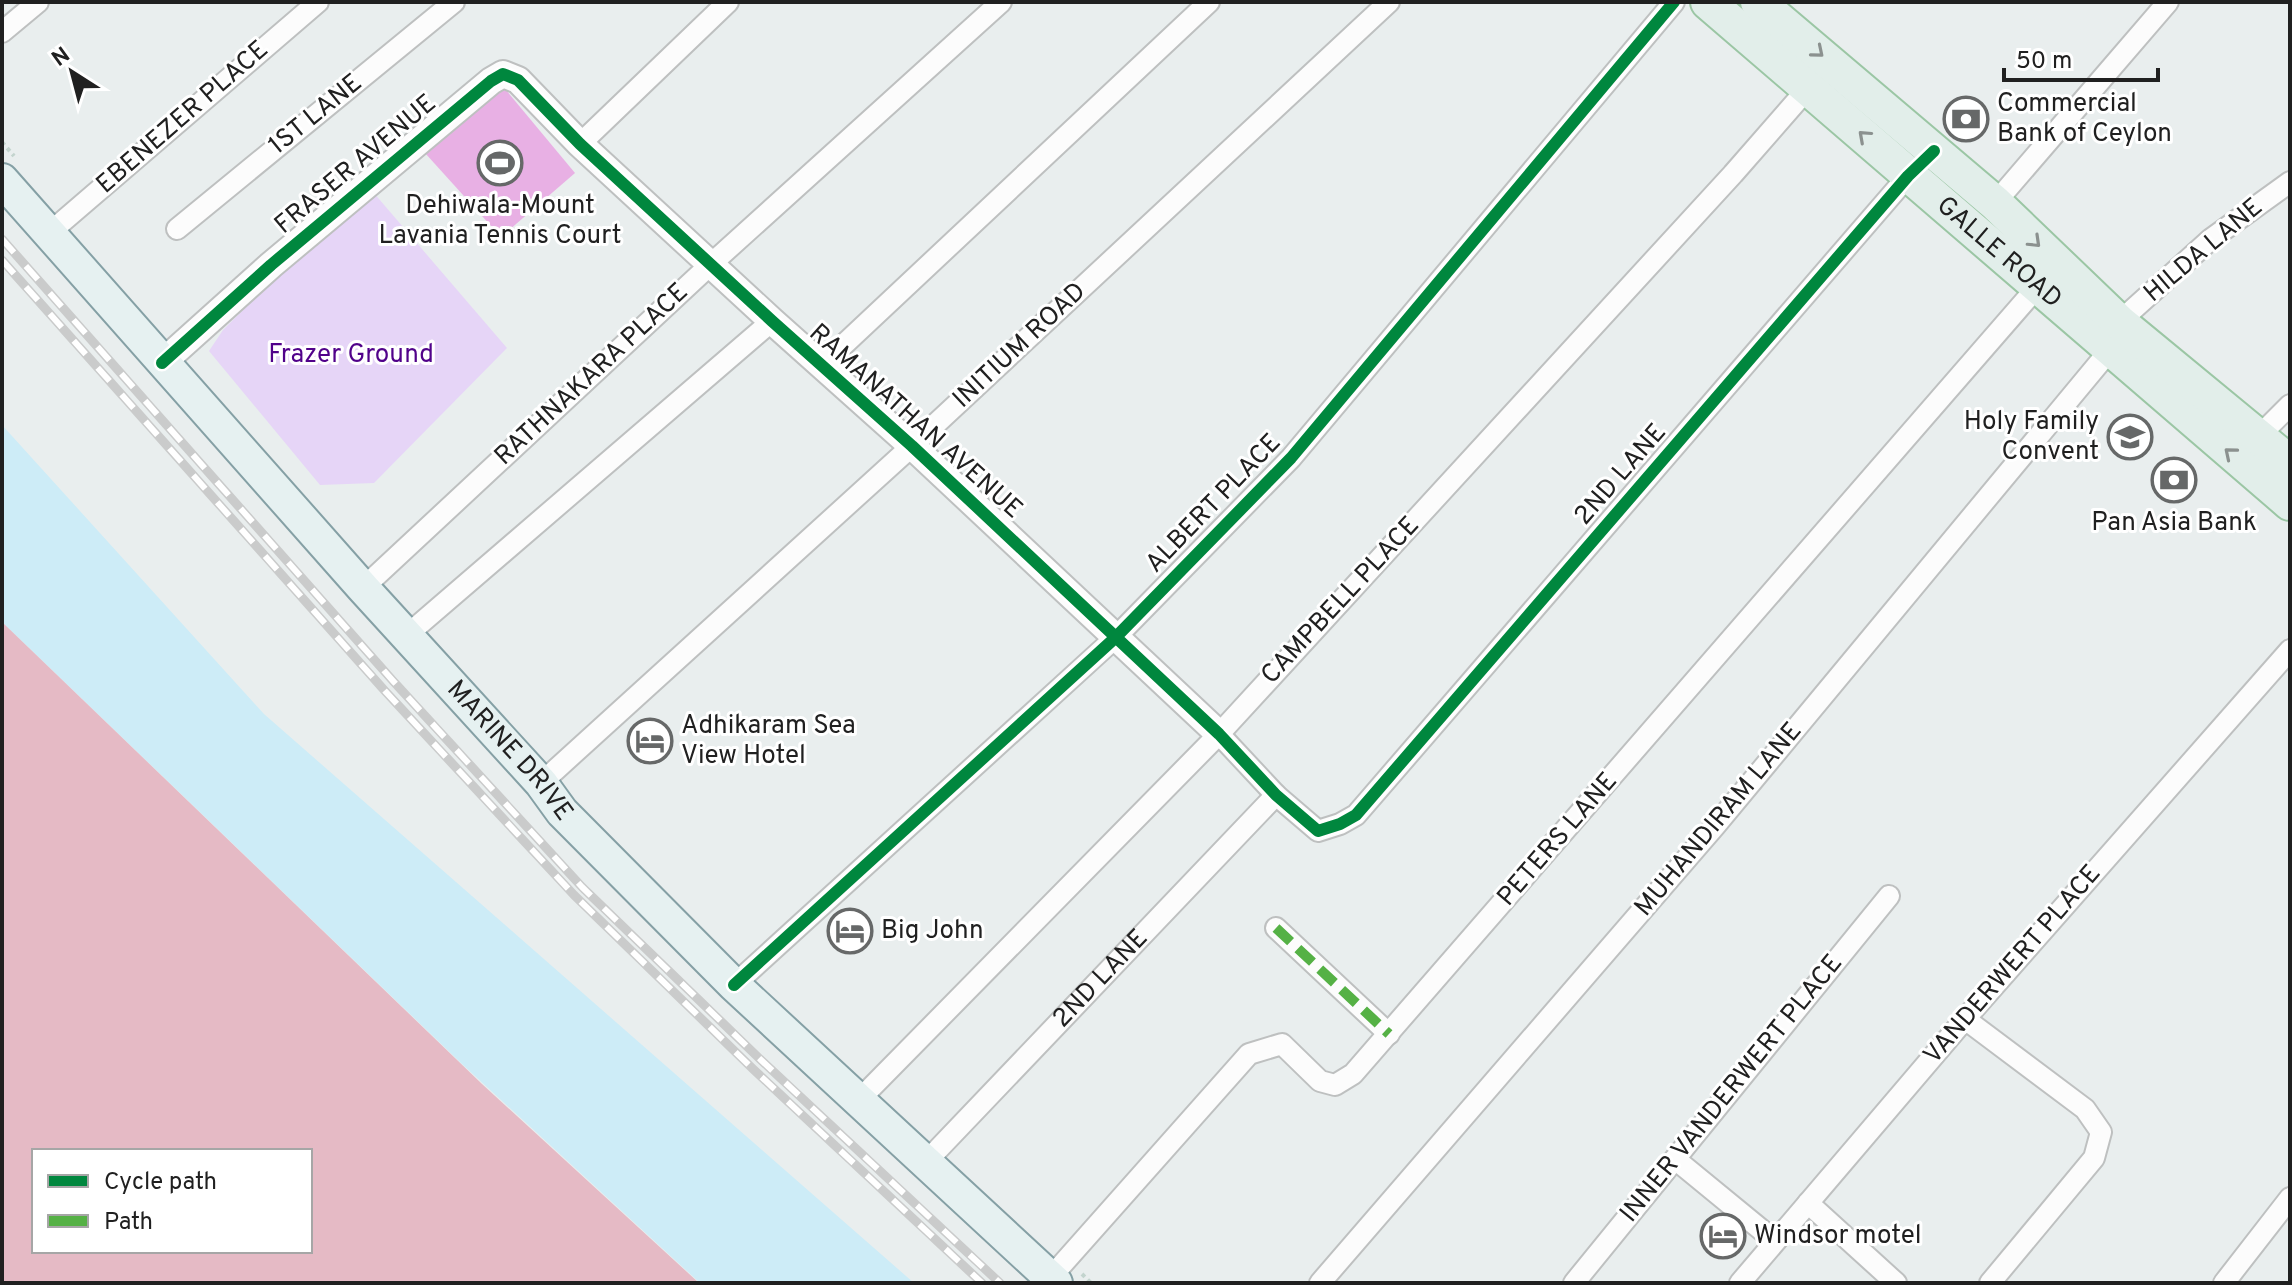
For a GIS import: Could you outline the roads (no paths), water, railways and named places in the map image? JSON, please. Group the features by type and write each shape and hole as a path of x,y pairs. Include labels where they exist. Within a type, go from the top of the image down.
{"highway":[{"name":"GALLE ROAD","path":"1708,2 2038,286 2076,316 2114,336 2259,436 2290,463"},
{"name":"GALLE ROAD","path":"1771,6 1995,203 2114,336 2290,503"}],"main road":[{"name":"MARINE DRIVE","path":"12,173 48,234 541,783 562,812 734,985 924,1164 1058,1273"}],"street":[{"path":"2,32 38,2"},
{"name":"EBENEZER PLACE","path":"48,234 318,2"},
{"name":"1ST LANE","path":"177,229 454,2"},
{"path":"580,144 728,2"},
{"name":"RATHNAKARA PLACE","path":"363,588 710,265 1001,2"},
{"path":"821,366 1209,2"},
{"name":"INITIUM ROAD","path":"541,783 912,446 1389,2"},
{"name":"ALBERT PLACE","path":"734,985 1115,638 1291,458 1674,2"},
{"path":"1995,203 2168,2"},
{"name":"FRASER AVENUE","path":"162,363 284,255 503,74 518,80 580,144"},
{"name":"CAMPBELL PLACE","path":"858,1101 1219,734 1733,174 1809,87"},
{"name":"RAMANATHAN AVENUE","path":"580,144 912,446 1219,734"},
{"name":"2ND LANE","path":"924,1164 1276,795 1318,831 1356,815 1908,176 1934,151"},
{"name":"HILDA LANE","path":"2114,336 2211,239 2290,182"},
{"name":"PETERS LANE","path":"1058,1273 1249,1054 1282,1044 1320,1081 1335,1085 1353,1074 2038,286"},
{"path":"407,635 772,321"},
{"name":"MUHANDIRAM LANE","path":"1320,1283 1715,826 2114,336"},
{"path":"2259,436 2290,405"},
{"name":"VANDERWERT PLACE","path":"1740,1283 1965,1019 2290,650"},
{"path":"1219,734 1276,795"},
{"name":"INNER VANDERWERT PLACE","path":"1574,1283 1889,896"},
{"path":"1276,928 1389,1034"},
{"path":"1965,1019 2085,1109 2101,1132 2094,1158 1990,1283"},
{"path":"1675,1159 1775,1241"},
{"path":"2224,1283 2290,1198"},
{"path":"1808,1203 1896,1283"}],"railway":[{"path":"2,239 394,682 582,887 761,1060 1000,1283"},
{"path":"2,260 385,691 574,895 753,1069 982,1283"}],"place":[{"name":"Commercial Bank of Ceylon","path":"1966,119"},
{"name":"Dehiwala-Mount Lavania Tennis Court","path":"500,163"},
{"name":"Holy Family Convent","path":"2130,437"},
{"name":"Pan Asia Bank","path":"2174,480"},
{"name":"Adhikaram Sea View Hotel","path":"650,741"},
{"name":"Big John","path":"850,931"},
{"name":"Windsor motel","path":"1723,1236"}],"park label":[{"name":"Frazer Ground","path":"351,355"}]}
